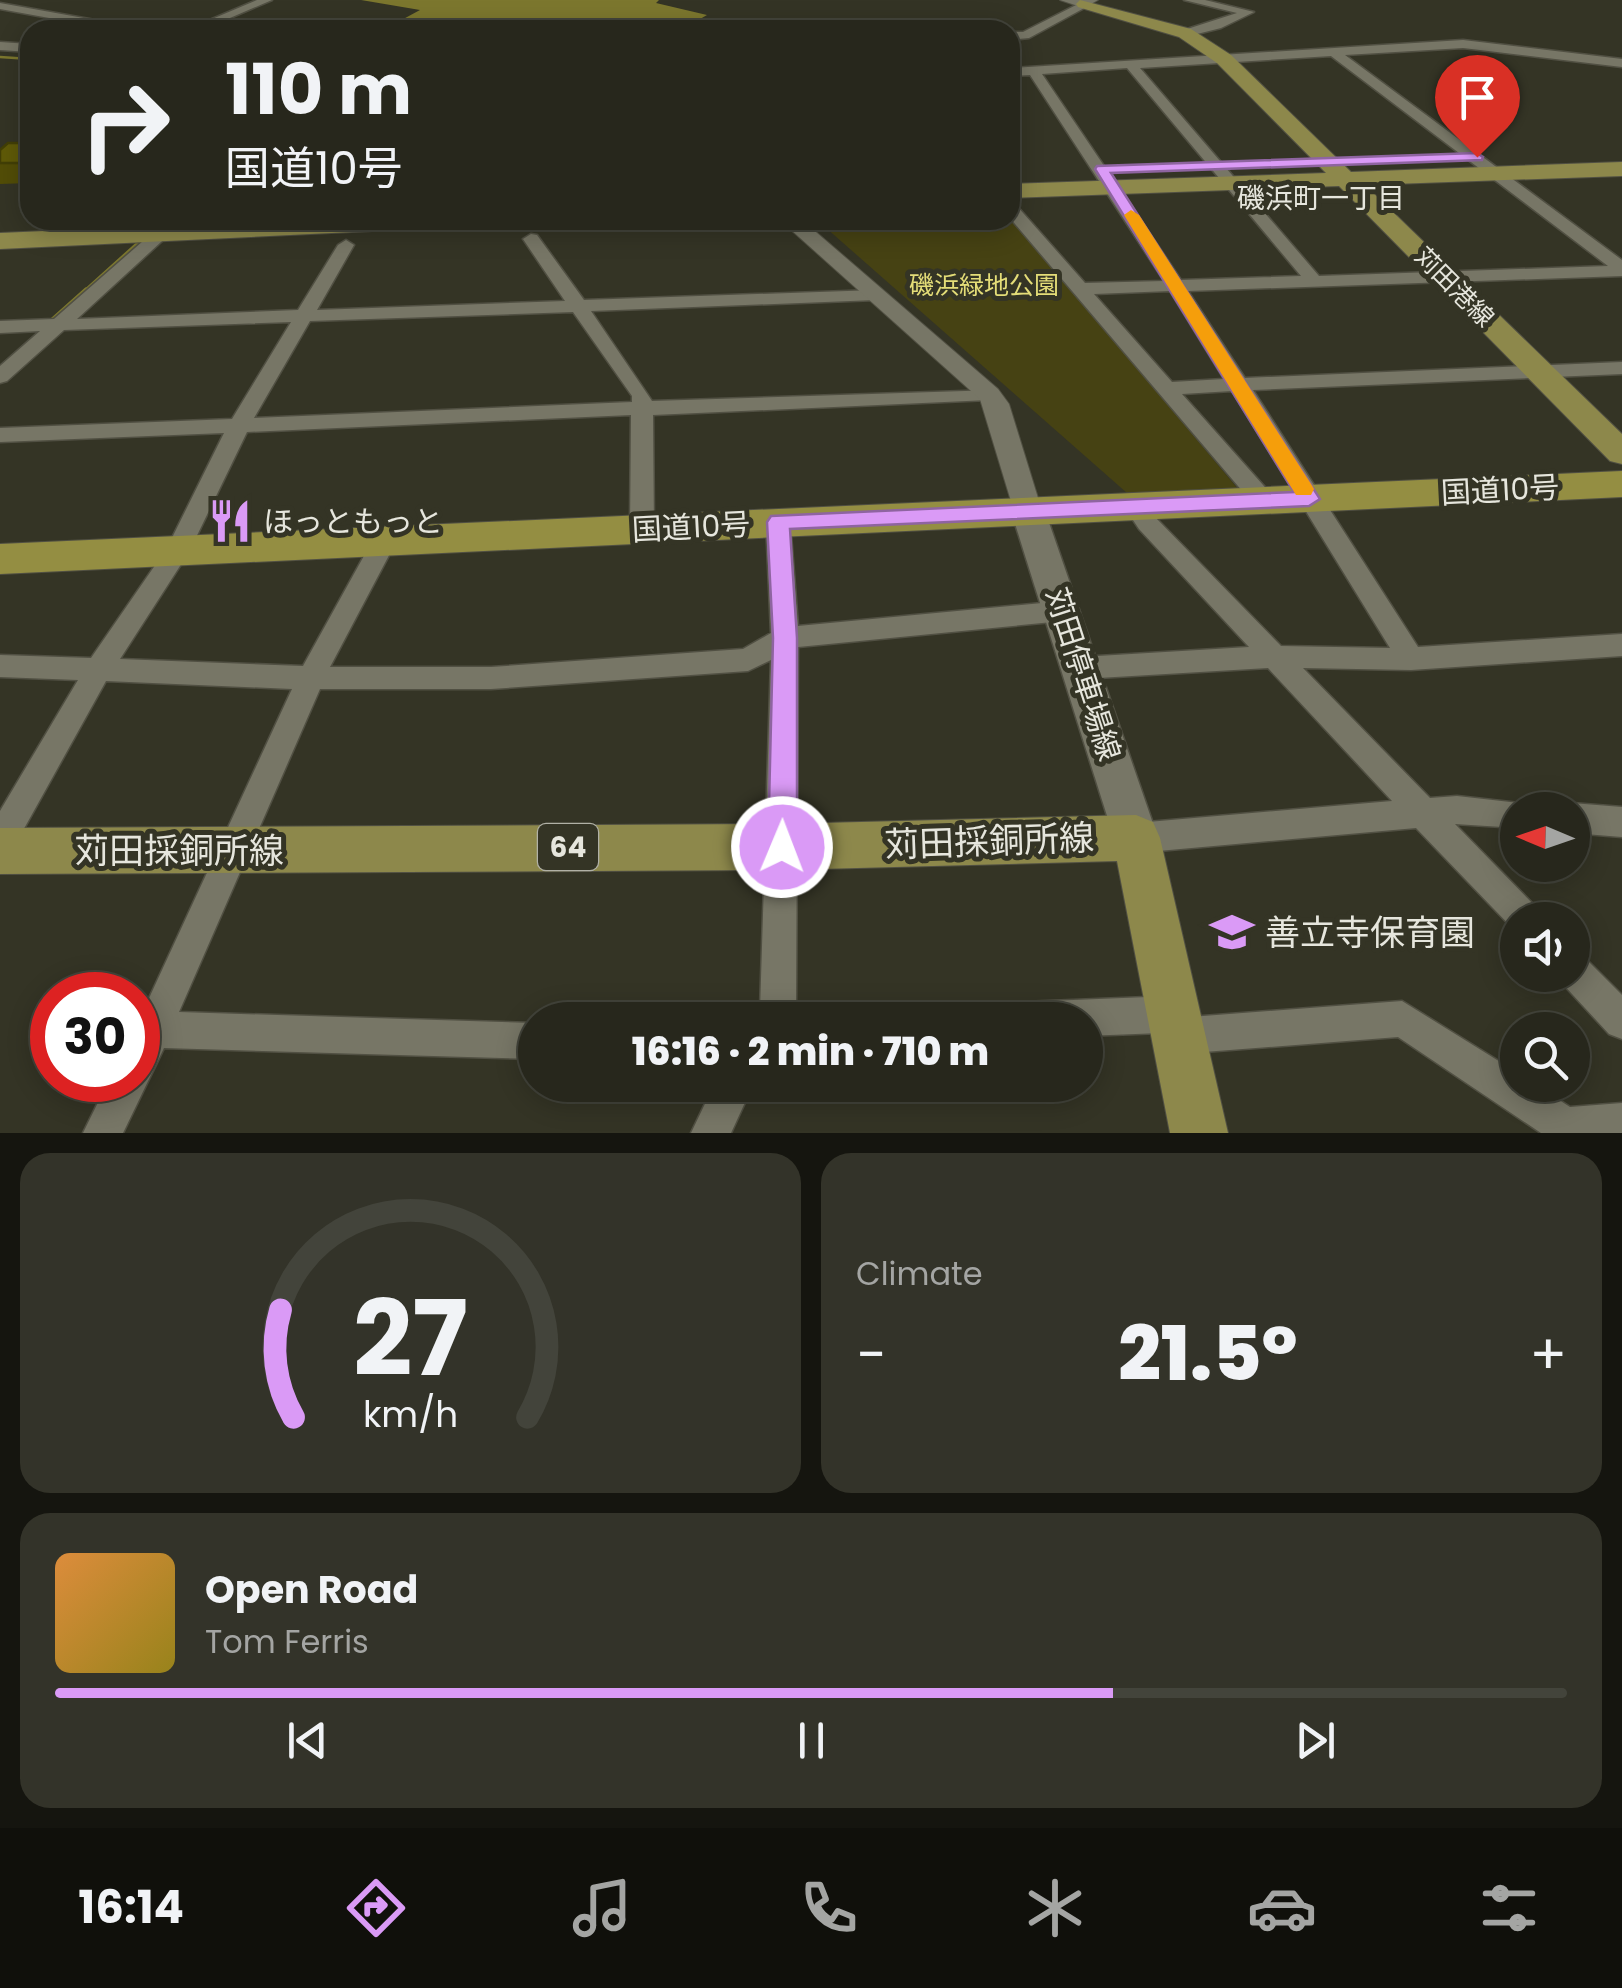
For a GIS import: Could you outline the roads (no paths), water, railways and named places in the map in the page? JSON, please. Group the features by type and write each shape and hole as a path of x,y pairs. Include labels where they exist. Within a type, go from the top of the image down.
{"highway":[{"name":"国道10号","path":"0,574 172,559 1314,506 1622,484"},
{"name":"国道10号","path":"1141,514 1262,500 1314,506 1622,502"},
{"name":"国道10号","path":"379,549 642,530 780,530"},
{"name":"国道10号","path":"0,559 172,559"}],"main road":[{"name":"苅田港線","path":"1081,1 1185,33 1224,59 1622,452"},
{"path":"1336,170 1477,157 1622,153"},
{"path":"1020,189 1108,178 1225,173 1622,170"},
{"path":"1020,174 1108,178"},
{"path":"0,241 142,230"},
{"name":"苅田停車場線","path":"1031,520 1136,838"},
{"name":"苅田採銅所線","path":"0,851 782,847 1136,838 1199,1133"}],"street":[{"path":"4,7 29,0"},
{"path":"217,20 268,0"},
{"path":"1185,33 1217,26 1248,12 1189,0"},
{"path":"1020,35 1028,34 1081,1"},
{"path":"4,7 77,20"},
{"path":"1028,34 1040,46"},
{"path":"1020,71 1463,44 1622,63"},
{"path":"1335,53 1498,172 1622,270"},
{"path":"1052,57 1063,68"},
{"path":"1131,64 1314,281"},
{"path":"1033,70 1108,178 1411,659"},
{"path":"1020,220 1262,500"},
{"path":"0,377 166,230"},
{"path":"801,230 989,394 996,404 1031,520"},
{"path":"532,239 642,396 642,530"},
{"path":"0,841 99,669 172,559 239,425 346,245"},
{"path":"1079,289 1622,270"},
{"path":"0,327 876,295"},
{"path":"1166,388 1622,368"},
{"path":"0,436 989,394"},
{"path":"1141,514 1509,902"},
{"path":"778,1002 785,638 780,530"},
{"path":"160,1015 311,678 379,549"},
{"path":"0,666 446,680 748,660 785,638 1062,611"},
{"path":"1080,668 1274,658 1411,659 1622,645"},
{"path":"1136,838 1457,810 1500,813"},
{"path":"1590,819 1622,822"},
{"path":"1590,988 1622,1021"},
{"path":"1103,1023 1176,1025 1402,1020 1566,1127 1622,1122"},
{"path":"160,1029 518,1040"},
{"path":"103,1133 118,1102"},
{"path":"711,1133 726,1102"}],"waterway":[{"path":"0,57 20,58"},
{"path":"83,293 144,238"},
{"path":"49,323 86,290"}],"place":[{"name":"ほっともっと","path":"230,521"},
{"name":"善立寺保育園","path":"1232,932"}],"district":[{"name":"磯浜町一丁目","path":"1321,198"}],"park label":[{"name":"磯浜緑地公園","path":"984,285"}]}
